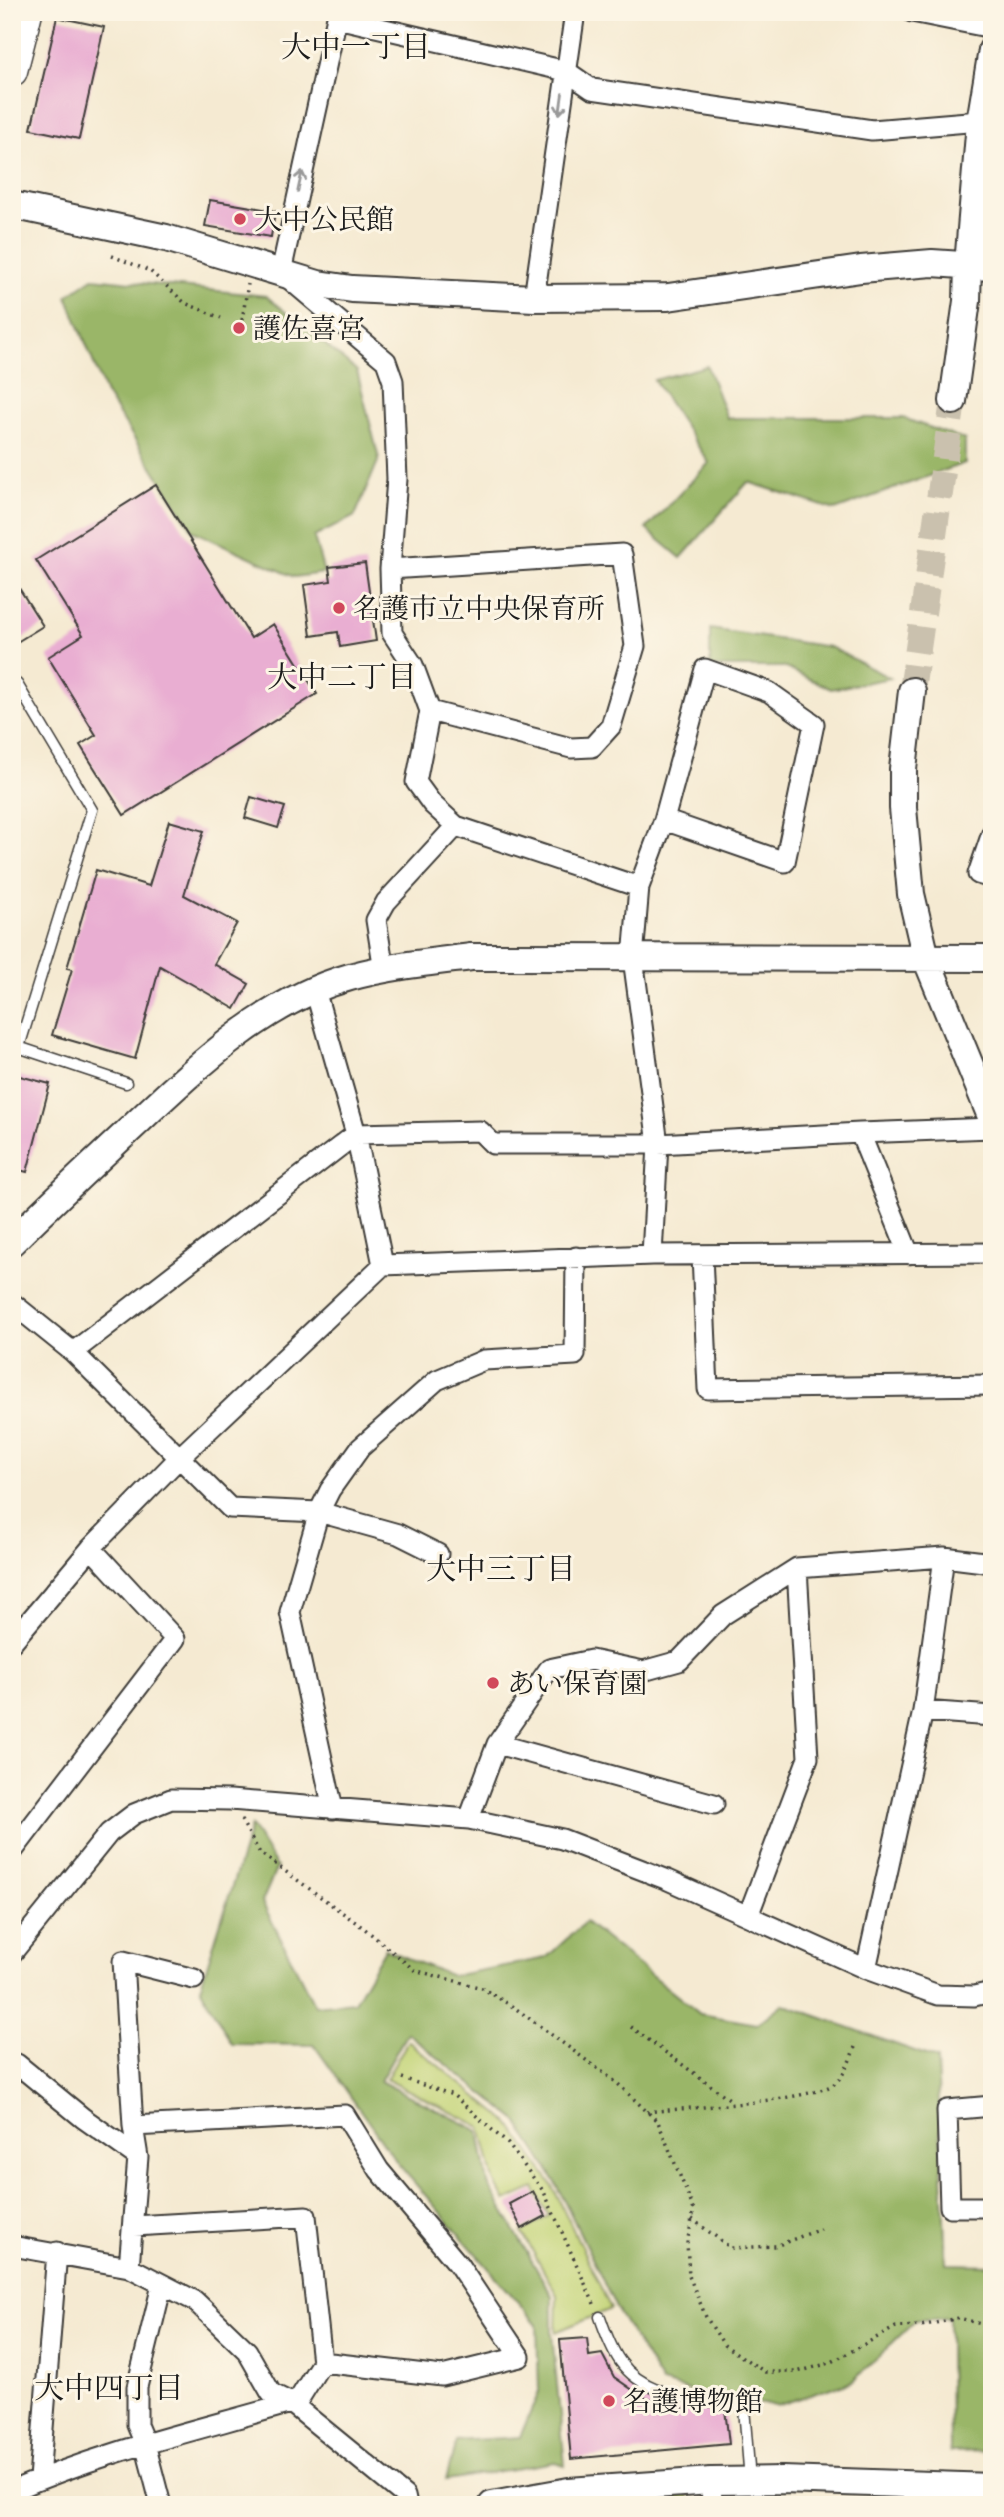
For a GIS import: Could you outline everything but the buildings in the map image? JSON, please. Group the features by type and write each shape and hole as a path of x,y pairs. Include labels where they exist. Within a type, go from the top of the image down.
{"main road":[{"path":"12,71 27,12"}],"street":[{"path":"534,298 575,12"},
{"path":"912,12 992,28"},
{"path":"281,272 337,15 566,71 592,89 872,130 986,121"},
{"path":"953,401 967,301 980,266 992,50"},
{"path":"12,205 166,238 318,284 352,289 534,298 668,297 861,269 932,263 980,266"},
{"path":"281,272 386,361 393,381 397,479 390,569 392,633 414,665 430,712 416,782 432,804 456,826 639,887"},
{"path":"390,569 622,554 635,646 611,726 592,747 571,748 430,712"},
{"path":"652,1255 658,1144 633,958 639,887 664,820 705,669 769,692 814,724 785,862 664,820"},
{"path":"912,691 903,769 903,808 912,894 926,958 992,1119"},
{"path":"384,970 376,920 386,902 456,826"},
{"path":"992,833 978,874 992,878"},
{"path":"12,1242 194,1070 241,1031 315,990 349,977 471,957 992,958"},
{"path":"315,990 356,1134 383,1265"},
{"path":"73,1352 356,1134 480,1131 493,1144 658,1144 992,1128"},
{"path":"860,1133 909,1254"},
{"path":"12,1642 91,1548 180,1457 383,1265 652,1255 992,1253"},
{"path":"702,1255 708,1389 992,1385"},
{"path":"332,1809 290,1612 319,1512 330,1490 360,1448 437,1380 484,1360 575,1355 576,1257"},
{"path":"12,1303 73,1352 230,1508 319,1512 398,1534 438,1554"},
{"path":"12,1852 175,1639 91,1548"},
{"path":"469,1819 496,1744 549,1669 591,1660 643,1671 680,1661 723,1615 797,1568 944,1557 992,1563"},
{"path":"866,1969 923,1711 944,1557"},
{"path":"748,1916 808,1758 797,1568"},
{"path":"923,1711 992,1716"},
{"path":"496,1744 714,1804"},
{"path":"12,1953 109,1833 134,1814 171,1799 230,1800 469,1819 562,1839 668,1880 866,1969 938,1995 974,1996 992,1992"},
{"path":"129,2267 138,2157 133,2126 123,1961 194,1979"},
{"path":"14,2066 138,2157"},
{"path":"992,2106 947,2110 950,2207 992,2207"},
{"path":"133,2126 345,2115 379,2170 458,2264 520,2357 442,2376 322,2362"},
{"path":"12,2491 39,2479 145,2444 291,2403 299,2399 322,2362 306,2216 134,2226"},
{"path":"12,2246 129,2267 195,2301 247,2351 271,2393 291,2403 405,2496 407,2505"},
{"path":"39,2479 57,2252"},
{"path":"161,2505 145,2444 137,2425 137,2387 162,2285"},
{"path":"492,2505 569,2491 711,2493 750,2480 992,2487"}],"lane":[{"path":"17,684 92,810 16,1046 126,1083"},
{"path":"600,2317 610,2346 624,2368 648,2386 676,2397 731,2401 744,2408 750,2480"}],"path":[{"path":"112,256 150,271 185,303 221,318"},
{"path":"242,320 249,274"},
{"path":"230,1800 260,1853 365,1929 414,1970 482,1988 504,2001 616,2082 658,2122 694,2210 687,2243 689,2276 706,2318 724,2344 765,2372 797,2372 830,2363 897,2327 922,2326 959,2318 992,2327"},
{"path":"631,2027 733,2102"},
{"path":"647,2112 806,2094 833,2084 848,2066 855,2047"},
{"path":"402,2078 453,2095 508,2144 544,2192 600,2317"},
{"path":"692,2219 731,2248 776,2246 820,2229"}],"green space":[{"path":"93,278 266,296 357,371 379,459 355,516 314,537 324,573 294,577 193,531 106,394 67,296"},
{"path":"707,366 727,418 903,418 965,440 965,463 835,510 748,482 681,558 646,529 709,463 654,380"},
{"path":"710,629 830,647 890,678 831,689 784,667 710,667"},
{"path":"251,1826 277,1867 262,1902 315,2006 354,2002 385,1949 452,1976 546,1958 585,1922 700,2014 757,2024 783,2004 937,2059 946,2264 992,2265 992,2451 950,2452 949,2318 916,2320 853,2381 776,2406 710,2396 662,2383 616,2308 555,2181 516,2120 407,2033 380,2081 479,2131 488,2184 552,2296 552,2334 565,2465 555,2462 446,2480 456,2441 520,2437 539,2392 537,2324 399,2165 314,2045 232,2044 200,1988"},
{"path":"408,2041 509,2123 551,2183 611,2309 556,2332 557,2295 522,2232 549,2216 534,2188 506,2201 494,2181 481,2127 386,2079"},
{"path":"689,2496 690,2501 638,2505 560,2505 625,2498"}],"tunnel":[{"path":"912,691 953,401"}],"place":[{"name":"大中公民館","path":"240,219"},
{"name":"護佐喜宮","path":"239,328"},
{"name":"名護市立中央保育所","path":"339,608"},
{"name":"あい保育園","path":"493,1683"},
{"name":"名護博物館","path":"609,2401"}],"district":[{"name":"大中一丁目","path":"356,47"},
{"name":"大中二丁目","path":"342,677"},
{"name":"大中三丁目","path":"501,1569"},
{"name":"大中四丁目","path":"109,2388"}]}
